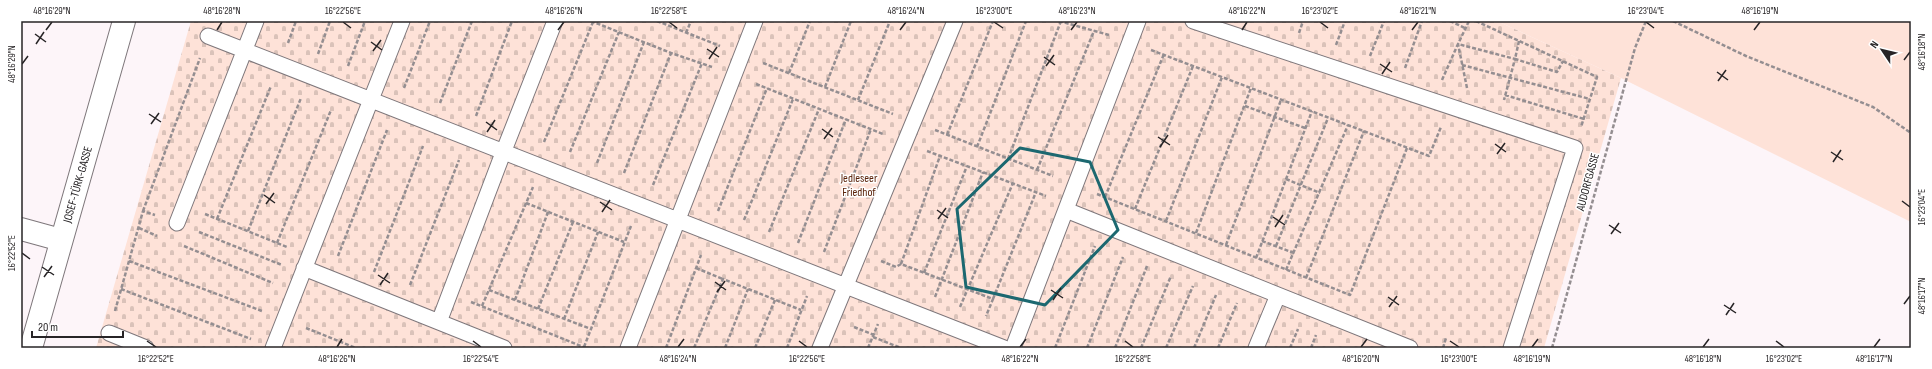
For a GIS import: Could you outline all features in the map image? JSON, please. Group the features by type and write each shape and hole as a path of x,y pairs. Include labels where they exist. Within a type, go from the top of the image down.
{"street":[{"name":"JOSEF-TÜRK-GASSE","path":"31,348 124,21"},
{"path":"21,229 61,240"}],"lane":[{"path":"177,223 256,21"},
{"path":"273,348 402,21"},
{"path":"439,322 503,152 555,21"},
{"path":"628,348 755,21"},
{"path":"820,348 955,21"},
{"path":"1013,348 1138,21"},
{"path":"1193,21 1575,148 1511,348"},
{"path":"208,36 467,139 1004,348"},
{"path":"1067,207 1104,225 1155,246 1410,348"},
{"path":"305,266 329,279 504,348"},
{"path":"1256,348 1278,295"},
{"path":"109,333 146,348"}],"path":[{"path":"217,219 280,65 296,21"},
{"path":"248,231 330,21"},
{"path":"277,243 340,89 365,21"},
{"path":"329,279 430,21"},
{"path":"365,293 472,21"},
{"path":"401,307 512,21"},
{"path":"482,306 526,203 538,166 592,21 671,53 734,75 1036,192 1067,207"},
{"path":"686,33 691,21"},
{"path":"789,73 810,21"},
{"path":"825,87 851,21"},
{"path":"858,100 890,21"},
{"path":"947,135 993,21"},
{"path":"977,146 1026,21"},
{"path":"1008,159 1060,21 1130,41 1429,156 1449,106"},
{"path":"1362,77 1384,21"},
{"path":"1397,89 1422,21"},
{"path":"1450,21 1465,28"},
{"path":"1433,101 1469,21"},
{"path":"1476,21 1597,77 1575,148"},
{"name":"AUDORFGASSE","path":"1552,348 1635,48 1646,21"},
{"path":"1673,21 1746,56 1873,107 1911,133"},
{"path":"1037,170 1094,31"},
{"path":"561,175 619,32"},
{"path":"109,333 143,211 208,36"},
{"path":"1498,123 1519,41"},
{"path":"588,186 644,42"},
{"path":"1458,44 1557,72 1563,61"},
{"path":"1458,44 1472,114"},
{"path":"615,196 671,53"},
{"path":"1105,197 1164,54"},
{"path":"450,293 585,348 624,242 641,206 702,63"},
{"path":"1462,65 1590,100"},
{"path":"1135,209 1193,66"},
{"path":"1166,221 1222,77"},
{"path":"1196,233 1252,88"},
{"path":"1505,95 1584,119"},
{"path":"735,243 793,99"},
{"path":"1226,245 1282,100"},
{"path":"1245,106 1305,128"},
{"path":"760,253 819,109"},
{"path":"1256,258 1312,111"},
{"path":"1276,246 1328,118"},
{"path":"790,264 846,119"},
{"path":"1278,295 1348,125"},
{"path":"787,348 871,129"},
{"path":"1306,278 1364,131"},
{"path":"860,253 896,267 901,264 940,156"},
{"path":"924,273 967,166"},
{"path":"927,318 983,172"},
{"path":"1286,179 1320,193"},
{"path":"952,328 1013,183"},
{"path":"976,337 1036,192"},
{"path":"526,203 624,242"},
{"path":"184,206 277,243 305,266"},
{"path":"143,211 305,266"},
{"path":"515,300 548,212"},
{"path":"538,309 573,222"},
{"path":"1055,348 1104,225"},
{"path":"564,319 598,232"},
{"path":"1087,348 1132,236"},
{"path":"1262,241 1294,253"},
{"path":"1115,348 1155,246"},
{"path":"1141,348 1179,255"},
{"path":"130,261 356,348"},
{"path":"901,264 993,299"},
{"path":"1166,348 1202,265"},
{"path":"696,268 801,310"},
{"path":"1194,348 1226,274"},
{"path":"694,348 723,278"},
{"path":"1218,348 1246,282"},
{"path":"121,289 273,348"},
{"path":"725,348 748,289"},
{"path":"489,290 591,329"},
{"path":"755,348 775,300"},
{"path":"873,337 901,348"},
{"path":"1443,348 1446,338"}],"highlighted area":[{"path":"1020,148 1090,162 1118,230 1045,305 966,287 957,209"}],"green space":[{"name":"Jedleseer Friedhof","path":"191,21 1497,21 1621,78 1544,348 96,348"},
{"path":"1497,21 1911,21 1911,222 1621,78"}]}
